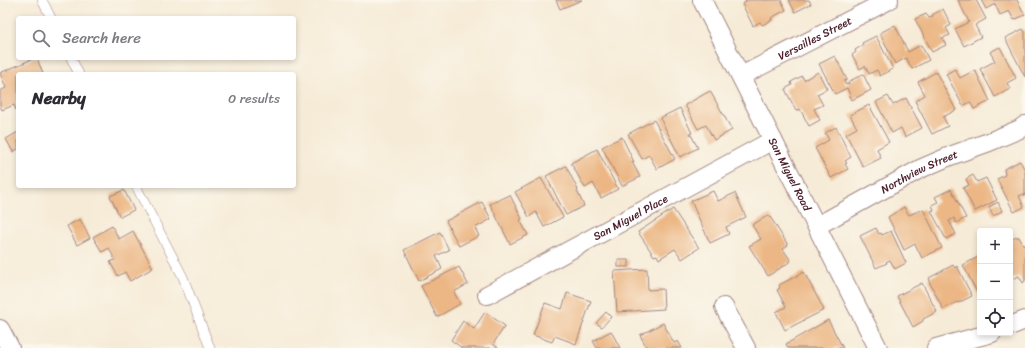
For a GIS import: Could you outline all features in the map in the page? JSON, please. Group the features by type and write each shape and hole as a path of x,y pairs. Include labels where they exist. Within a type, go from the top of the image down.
{"street":[{"name":"San Miguel Road","path":"702,0 878,348"},
{"name":"Versailles Street","path":"741,76 889,0"},
{"name":"Northview Street","path":"817,226 920,169 989,142 1020,129 1025,125"},
{"name":"San Miguel Place","path":"487,295 774,140"},
{"path":"724,307 746,348"},
{"path":"1013,325 1025,320"},
{"path":"0,329 10,348"},
{"path":"936,348 981,336"}],"lane":[{"path":"42,0 50,16"},
{"path":"72,60 78,72"},
{"path":"137,188 183,278 210,348"}],"building":[{"path":"556,0 582,0 560,9"},
{"path":"745,0 781,0 786,10 762,25 760,22 753,26 742,4 746,2"},
{"path":"789,0 809,0 811,4 795,12"},
{"path":"958,0 976,0 986,19 975,25 981,37 964,46 955,29 969,22"},
{"path":"981,0 1017,0 1025,15 1014,20 1009,11 1000,15 995,4 986,9"},
{"path":"943,9 951,25 946,28 950,35 942,38 946,45 932,52 915,19 926,14 929,18"},
{"path":"895,25 908,52 921,45 929,60 912,69 906,58 895,64 880,33"},
{"path":"1023,29 1025,32 1025,77 1005,38"},
{"path":"876,36 893,69 880,76 877,70 869,74 865,66 860,69 852,55 856,52 855,50 863,45 862,43"},
{"path":"1000,47 1016,78 1007,83 1010,89 995,97 980,69 995,61 990,52"},
{"path":"835,56 847,80 844,81 846,85 849,84 848,82 863,74 871,90 852,100 847,88 835,94 819,64"},
{"path":"30,60 38,60 42,72 16,72 16,110 14,105 2,110 0,106 0,91 6,88 0,73"},
{"path":"955,69 960,78 975,70 990,101 974,109 970,102 963,106 946,74"},
{"path":"818,72 827,89 817,94 823,105 814,109 820,120 809,126 800,109 796,111 785,89 792,85 791,82 802,76 804,80"},
{"path":"936,72 956,110 943,117 948,126 932,134 915,101 925,95 918,82"},
{"path":"710,91 732,130 714,140 706,125 698,129 685,105"},
{"path":"888,96 893,105 906,98 922,128 905,137 901,128 892,133 876,102"},
{"path":"869,105 889,142 877,149 881,158 863,167 846,134 857,128 850,115"},
{"path":"680,108 698,148 680,157 660,118"},
{"path":"654,120 675,159 657,169 649,155 642,159 628,134"},
{"path":"836,127 851,157 845,161 848,169 831,178 815,148 829,140 825,133"},
{"path":"16,133 16,150 13,152 6,139"},
{"path":"622,137 640,177 622,186 602,147"},
{"path":"597,149 618,189 601,198 593,183 585,188 571,163"},
{"path":"1020,161 1025,170 1025,196 1024,194 1019,196 1024,207 1014,212 997,179 1005,175 1004,169"},
{"path":"566,166 584,206 566,215 546,176"},
{"path":"973,175 977,182 986,178 997,200 975,211 963,188 969,185 966,179"},
{"path":"541,178 563,217 544,227 536,212 529,217 515,192"},
{"path":"951,189 966,218 956,223 954,218 949,221 956,234 946,239 931,211 934,210 932,205 938,202 935,197"},
{"path":"124,190 134,210 120,217 110,196"},
{"path":"713,191 718,201 735,193 746,217 726,227 729,234 710,243 691,201"},
{"path":"510,195 528,235 510,244 490,204"},
{"path":"482,202 491,219 475,228 479,236 459,246 446,221"},
{"path":"998,202 1002,211 993,216 989,207"},
{"path":"904,207 909,215 923,209 942,248 922,258 915,244 904,250 888,217"},
{"path":"673,209 699,248 682,259 675,249 659,259 657,255 654,256 638,232"},
{"path":"769,215 788,245 783,249 791,261 768,276 749,246 761,239 752,225"},
{"path":"80,219 90,238 77,245 67,226"},
{"path":"112,226 119,239 133,231 153,268 130,281 125,272 118,276 110,262 115,260 109,248 102,252 93,237"},
{"path":"876,228 879,234 881,233 882,235 891,231 906,263 895,269 890,260 876,268 860,236"},
{"path":"440,232 449,250 436,256 442,269 419,281 404,250"},
{"path":"1019,237 1025,248 1025,281 1023,283 1019,276 1013,279 1013,239"},
{"path":"977,258 977,292 963,265"},
{"path":"618,260 629,260 629,267 618,267"},
{"path":"953,265 955,268 957,266 972,296 943,309 929,281 929,278"},
{"path":"459,267 468,284 454,292 460,304 437,317 421,286"},
{"path":"647,269 648,290 663,289 664,309 617,312 614,271"},
{"path":"804,272 824,310 785,330 776,312 786,307 777,290 780,288 779,285"},
{"path":"922,283 937,312 923,319 923,321 913,327 897,296"},
{"path":"567,293 591,301 576,344 555,336 552,342 533,335 545,303 562,309"},
{"path":"485,312 505,326 493,344 499,348 462,348 451,340 463,321 474,329"},
{"path":"606,312 611,317 602,327 596,323"},
{"path":"828,320 843,348 788,348 786,344"},
{"path":"663,323 674,343 678,341 682,348 647,348 640,335"},
{"path":"611,331 620,348 597,348 593,341"}]}
